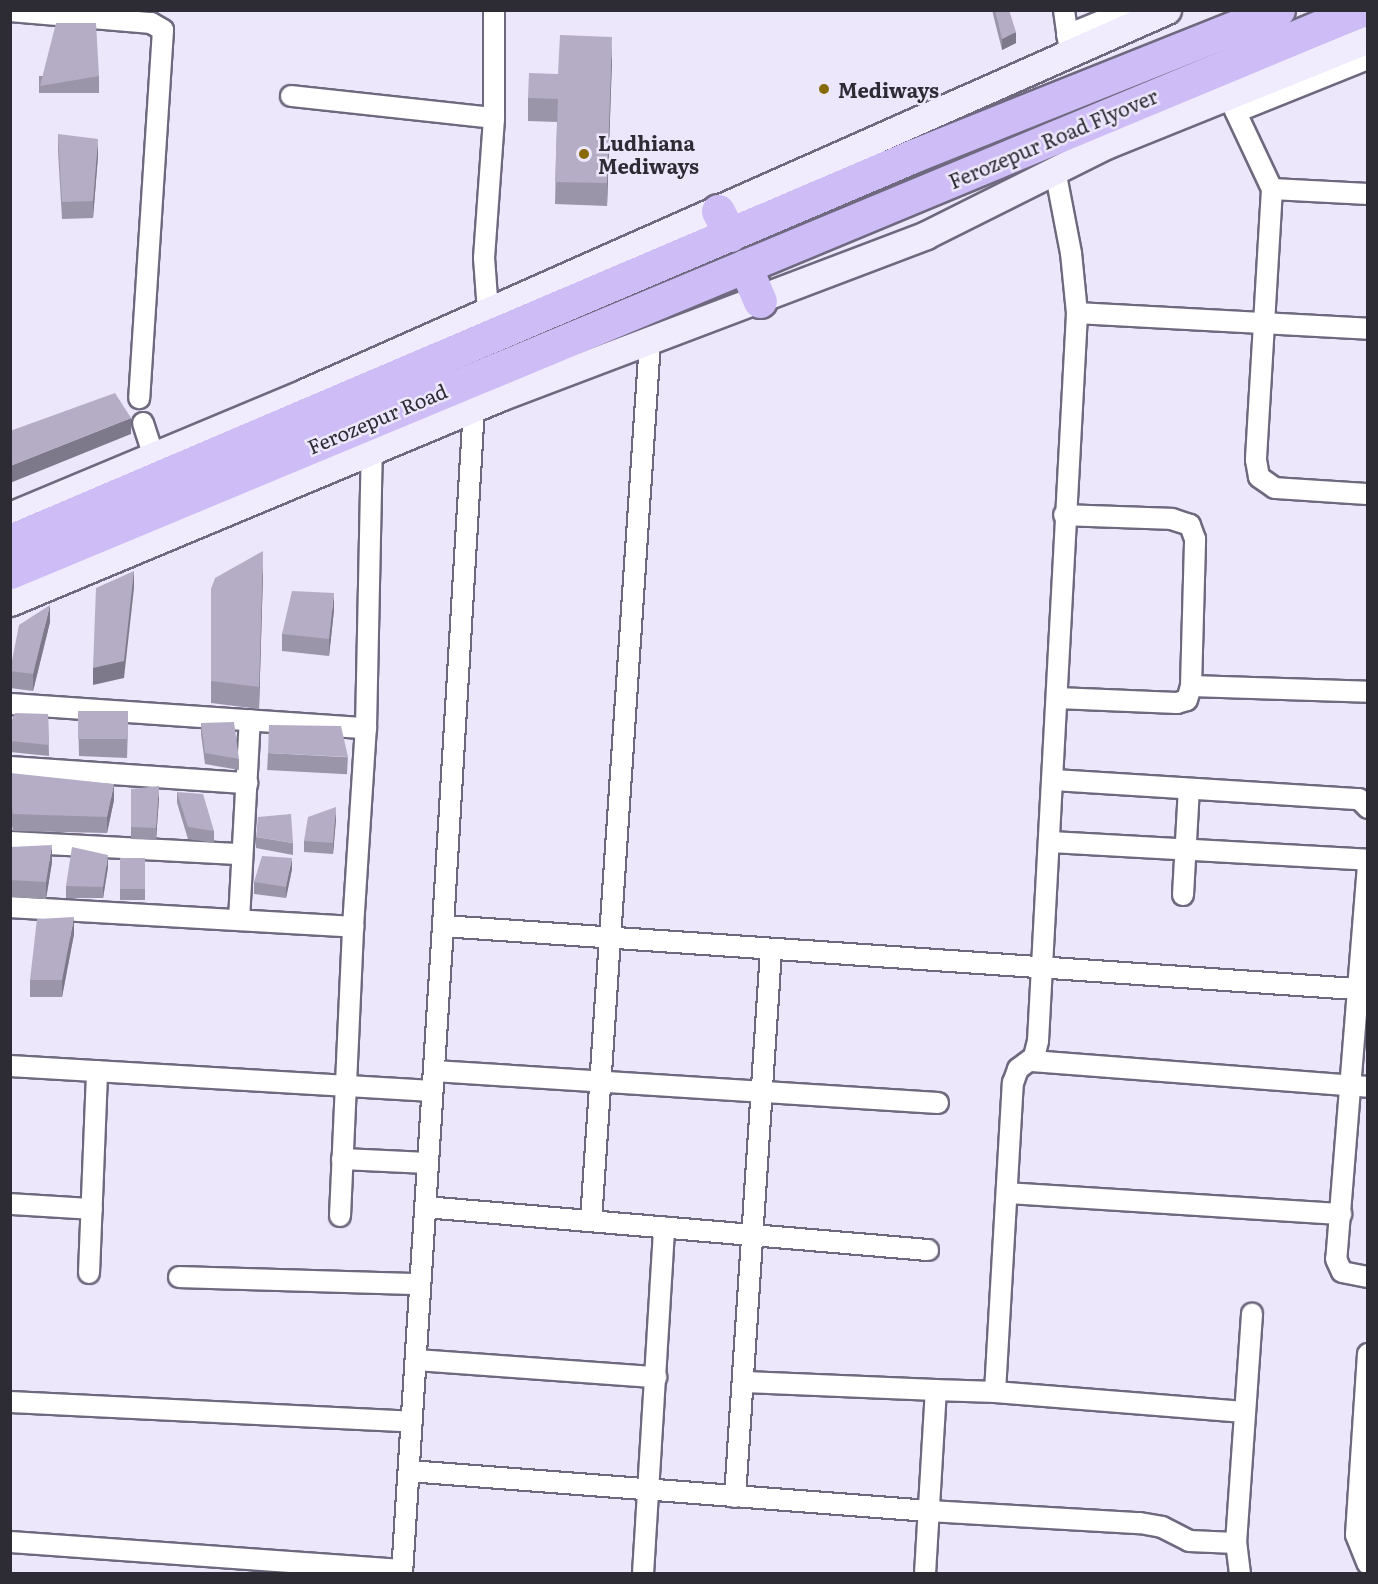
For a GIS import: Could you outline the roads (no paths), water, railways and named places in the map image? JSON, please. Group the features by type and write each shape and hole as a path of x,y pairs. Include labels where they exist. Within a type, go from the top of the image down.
{"highway":[{"name":"Ferozepur Road Flyover","path":"724,223 913,156 1278,10"},
{"name":"Ferozepur Road Flyover","path":"745,266 1361,10"},
{"name":"Ferozepur Road","path":"10,541 724,223"},
{"name":"Ferozepur Road","path":"10,572 745,266"},
{"path":"745,266 760,301"}],"main road":[{"path":"10,516 488,312 724,223 1069,43 1167,10"},
{"path":"10,602 474,408 760,301 926,235 1054,171 1232,103 1368,39"}],"street":[{"path":"488,312 484,258 494,118 494,10"},
{"path":"1064,10 1069,43 1128,10"},
{"path":"10,11 151,22 163,30 139,398"},
{"path":"1368,59 1232,103 1272,189 1266,324 1256,460 1259,477 1275,489 1368,494"},
{"path":"291,96 494,118"},
{"path":"995,1392 1015,1074 1032,1061 1038,1041 1044,969 1064,515 1077,313 1071,253 1054,171"},
{"path":"1272,189 1368,194"},
{"path":"1077,313 1368,329"},
{"path":"591,1221 603,1081 650,341"},
{"path":"10,1542 402,1572 474,408"},
{"path":"143,423 154,456"},
{"path":"340,1215 353,927 366,728 372,451"},
{"path":"1057,698 1177,703 1187,700 1191,686 1195,539 1190,525 1172,519 1064,515"},
{"path":"1191,686 1368,692"},
{"path":"10,704 366,728"},
{"path":"239,920 250,720"},
{"path":"10,767 247,783"},
{"path":"1054,780 1359,799 1368,808"},
{"path":"1183,895 1189,789"},
{"path":"10,842 242,854"},
{"path":"1051,842 1368,860"},
{"path":"1368,865 1364,951 1356,989 1358,1087 1341,1214 1338,1267 1368,1277"},
{"path":"10,907 353,927"},
{"path":"443,926 1356,989"},
{"path":"735,1497 745,1382 771,950"},
{"path":"1032,1061 1358,1087"},
{"path":"10,1066 432,1090"},
{"path":"90,1273 97,1071"},
{"path":"434,1071 938,1103"},
{"path":"342,1160 428,1163"},
{"path":"1007,1192 1341,1214"},
{"path":"10,1204 92,1209"},
{"path":"425,1207 928,1250"},
{"path":"643,1574 664,1228"},
{"path":"179,1277 420,1284"},
{"path":"1240,1574 1236,1543 1252,1314"},
{"path":"1368,1354 1363,1488 1357,1542 1368,1564"},
{"path":"416,1360 656,1377"},
{"path":"745,1382 995,1392 1244,1412"},
{"path":"925,1574 936,1390"},
{"path":"10,1402 412,1422"},
{"path":"409,1471 929,1511 1140,1523 1162,1527 1189,1541 1236,1543"}],"place":[{"name":"Mediways","path":"824,89"},
{"name":"Ludhiana Mediways","path":"584,154"}]}
